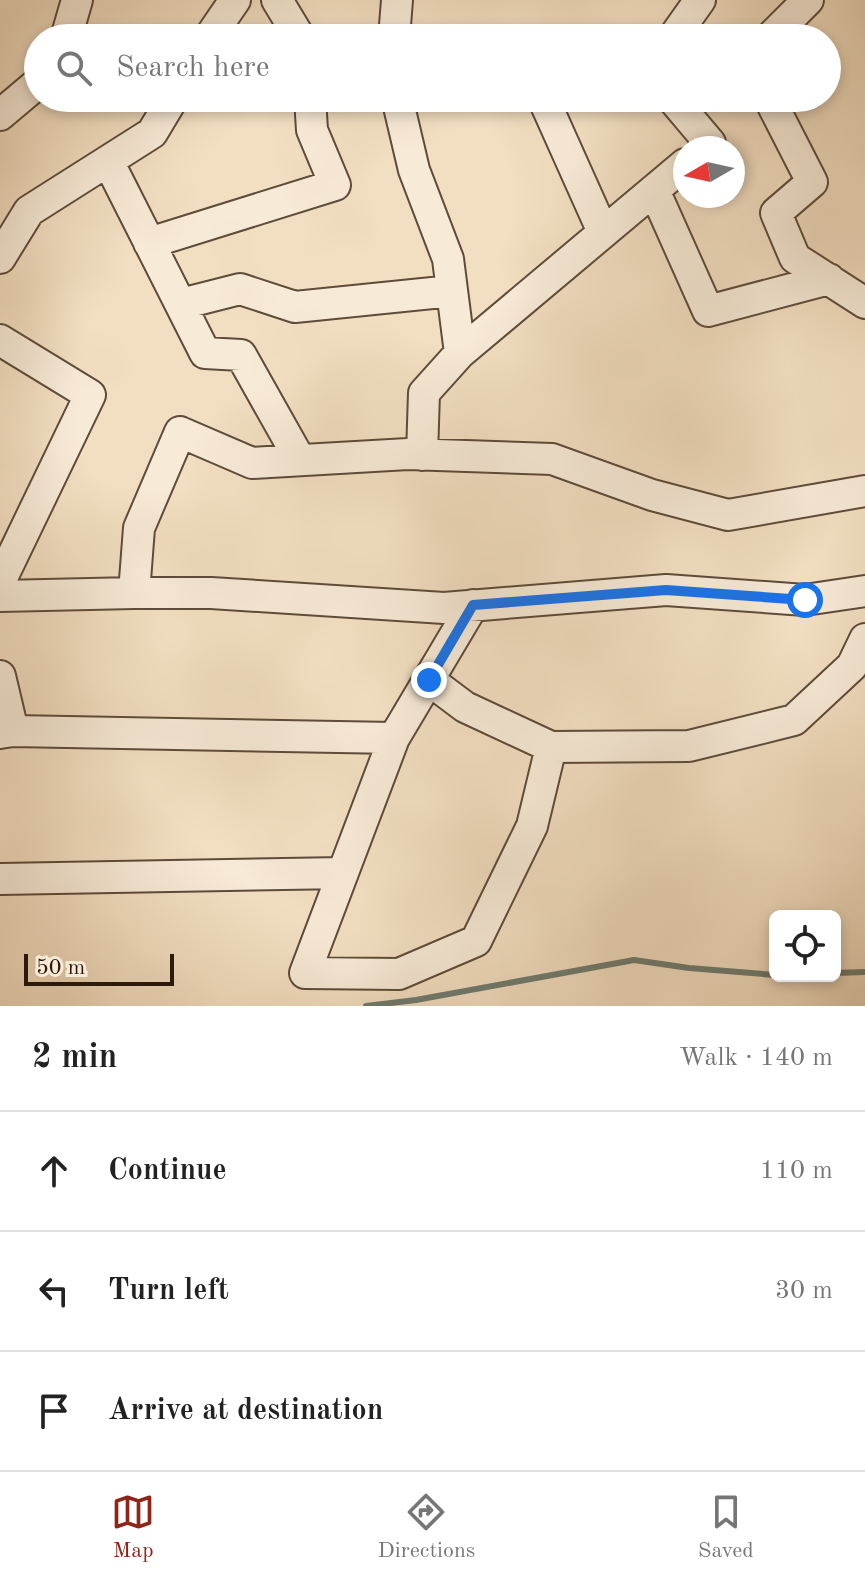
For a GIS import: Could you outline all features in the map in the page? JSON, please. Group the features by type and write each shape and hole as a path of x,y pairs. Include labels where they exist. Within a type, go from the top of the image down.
{"street":[{"path":"70,24 77,0"},
{"path":"219,24 235,0"},
{"path":"277,0 292,24"},
{"path":"394,24 397,0"},
{"path":"683,24 700,0"},
{"path":"784,24 808,0"},
{"path":"0,115 24,95"},
{"path":"0,258 29,211 152,133 165,112"},
{"path":"149,243 335,185 312,130 311,112"},
{"path":"400,112 414,170 448,259 460,353"},
{"path":"549,112 603,232"},
{"path":"684,112 704,136"},
{"path":"776,112 812,182 776,213 795,258 865,303"},
{"path":"108,161 205,353 241,355 300,460"},
{"path":"422,455 424,393 460,353 673,174"},
{"path":"654,190 708,311 829,279"},
{"path":"181,304 240,289 295,307 452,291"},
{"path":"0,340 90,395 0,582"},
{"path":"134,593 139,528 180,432 252,463 422,455 552,459 652,495 728,515 865,491"},
{"path":"0,596 211,593 444,608 666,590 805,600 865,591"},
{"path":"473,605 394,738 305,973 399,974 476,941 532,826 551,747"},
{"path":"429,680 465,707 551,747 689,746 794,720 852,666 865,639"},
{"path":"0,676 6,732 394,738"},
{"path":"0,879 343,873"}],"waterway":[{"path":"366,1006 416,1000 634,960 769,975"},
{"path":"841,973 865,972"}],"route":[{"path":"429,680 473,605 666,590 805,600"}]}
